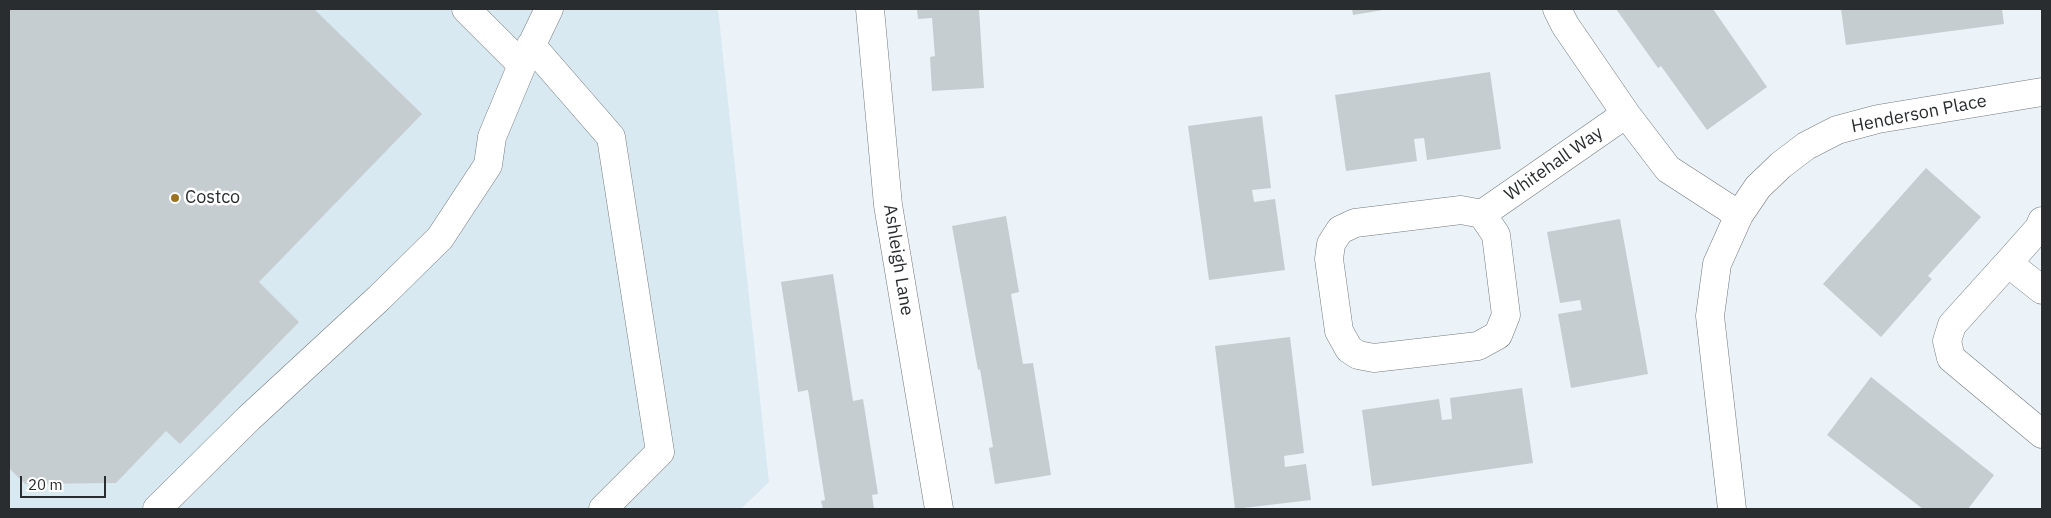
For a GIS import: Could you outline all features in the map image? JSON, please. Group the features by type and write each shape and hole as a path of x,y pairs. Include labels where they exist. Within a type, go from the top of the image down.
{"street":[{"path":"466,9 526,55 612,137 660,452 603,509"},
{"path":"157,509 249,418 379,298 440,238 488,165 492,138 526,55 549,9"},
{"name":"Ashleigh Lane","path":"870,9 888,205 939,509"},
{"path":"1557,9 1565,24 1626,114 1668,169 1738,215"},
{"name":"Henderson Place","path":"1732,509 1710,316 1717,264 1738,215 1758,187 1781,165 1806,146 1837,130 1878,119 2042,92"},
{"name":"Whitehall Way","path":"1482,214 1626,114"},
{"path":"1461,210 1482,214 1496,234 1506,315 1498,335 1478,346 1374,358 1358,355 1349,349 1339,332 1329,259 1331,244 1340,230 1355,222 1461,210"},
{"path":"2042,221 2039,228 1952,325 1947,341 1951,358 2042,434"},
{"path":"2008,263 2042,290"}],"shaded area":[{"path":"9,9 718,9 769,482 741,509 9,509"}],"building":[{"name":"Costco","path":"9,9 314,9 422,114 259,282 299,322 180,444 166,431 116,483 25,484 9,468"},
{"path":"917,9 979,9 984,88 932,91 930,57 935,56 932,18 918,19"},
{"path":"1352,9 1383,9 1383,10 1353,15"},
{"path":"1616,9 1713,9 1767,87 1707,130 1661,66 1658,68"},
{"path":"1841,9 2002,9 2004,24 1846,45"},
{"path":"1490,72 1501,149 1427,160 1424,138 1414,139 1417,161 1346,171 1335,95"},
{"path":"1262,116 1271,188 1252,190 1254,202 1275,199 1285,270 1209,280 1188,126"},
{"path":"1926,168 1981,217 1928,276 1932,279 1881,337 1823,284"},
{"path":"1006,216 1019,292 1011,294 1023,364 1033,363 1051,475 995,484 989,448 993,447 980,369 978,370 952,226"},
{"path":"1620,219 1648,374 1571,388 1558,314 1582,310 1580,300 1560,303 1547,232"},
{"path":"833,274 853,401 863,399 878,494 872,495 874,509 823,509 821,501 825,500 808,390 798,392 781,282"},
{"path":"1290,337 1304,453 1284,456 1285,467 1306,464 1311,500 1235,509 1215,346"},
{"path":"1871,377 1994,475 1968,509 1923,509 1827,435"},
{"path":"1522,388 1533,463 1372,486 1362,410 1439,399 1442,420 1452,419 1450,398"}],"place":[{"name":"Costco","path":"175,198"}]}
